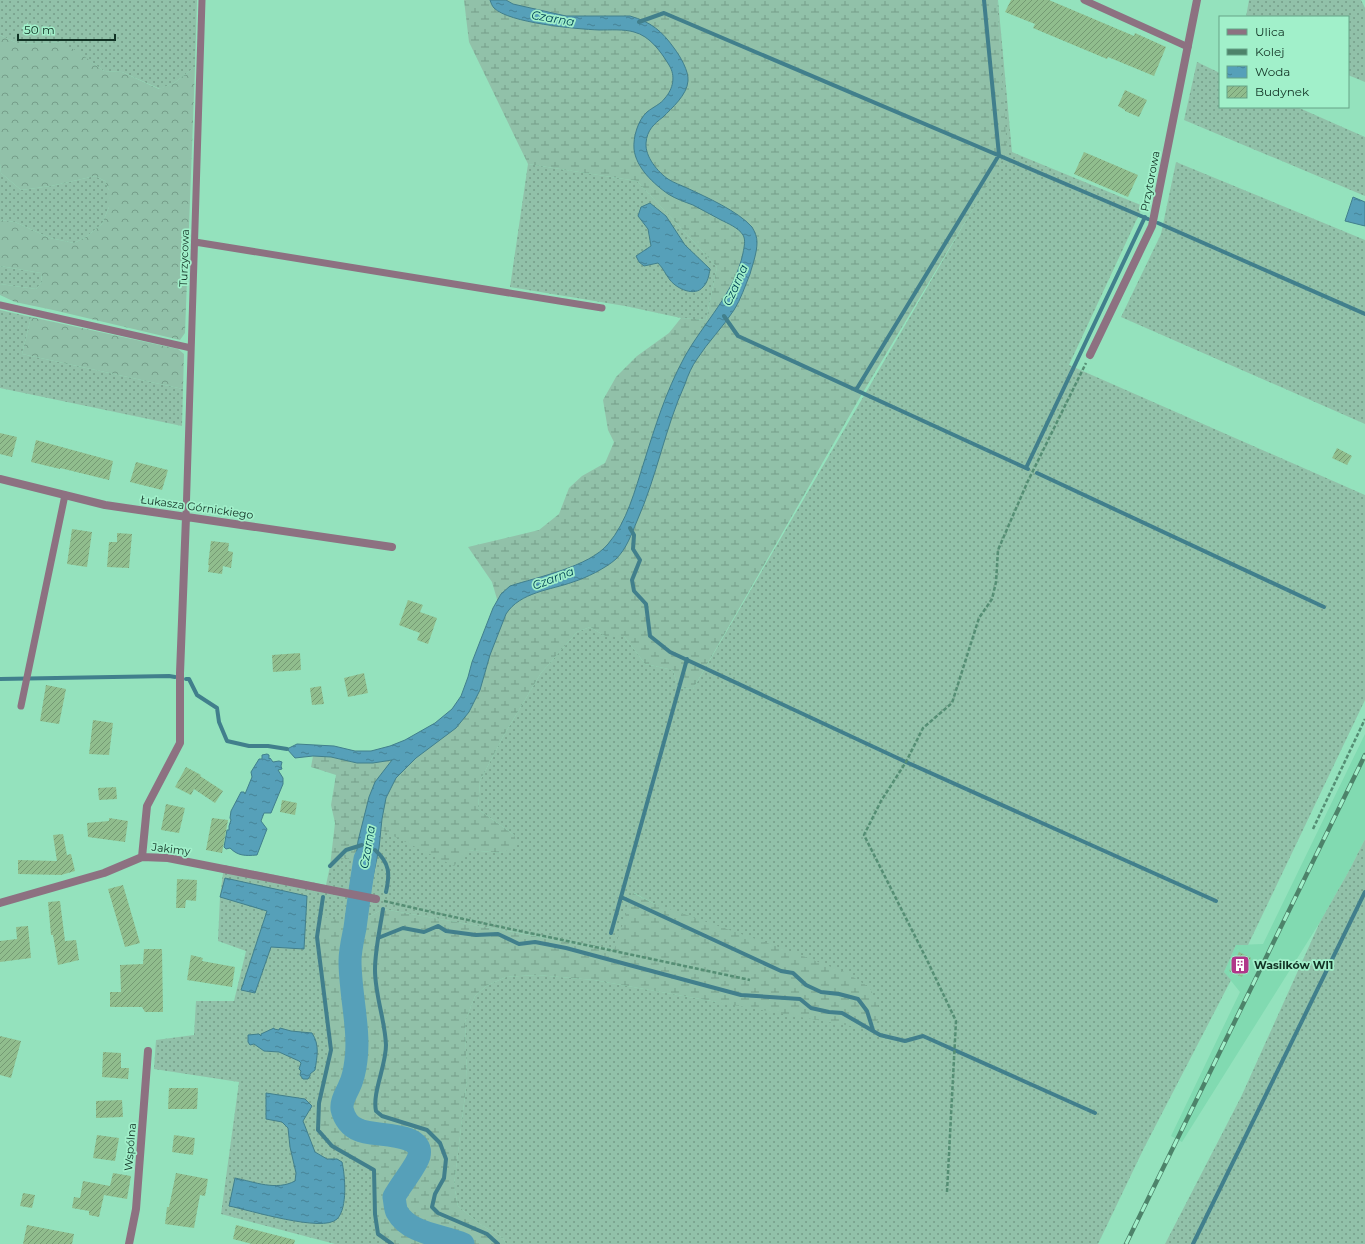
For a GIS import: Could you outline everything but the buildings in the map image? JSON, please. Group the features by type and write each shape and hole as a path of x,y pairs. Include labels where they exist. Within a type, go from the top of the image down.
{"street":[{"name":"Przytorowa","path":"1090,355 1152,226 1197,0"},
{"name":"Łukasza Górnickiego","path":"0,479 105,505 392,546"},
{"path":"142,857 147,806 180,743 180,674 186,517"},
{"name":"Jakimy","path":"0,904 104,873 142,857 168,858 376,899"},
{"name":"Wspólna","path":"129,1244 136,1208 148,1051"}],"lane":[{"name":"Turzycowa","path":"186,517 202,0"},
{"path":"1084,0 1188,46"},
{"path":"195,242 602,308"},
{"path":"0,305 191,348"},
{"path":"21,706 65,495"}],"path":[{"path":"947,1192 956,1021 864,835 882,801 906,762 923,728 952,703 979,618 992,599 996,582 998,550 1027,483 1090,355"},
{"path":"1313,829 1365,719"},
{"path":"376,899 448,916 750,980"}],"shaded area":[{"path":"1365,734 1365,839 1320,922 1182,1142 1171,1136 1240,992 1224,972 1236,945 1263,944"}],"green space":[{"path":"0,0 197,0 195,67 174,83 160,89 122,72 104,71 59,42 41,44 17,43 0,35"},
{"path":"464,0 997,0 1007,152 859,399 693,689 678,688 673,670 645,664 624,636 605,636 590,627 577,632 541,673 504,735 480,781 478,809 514,835 517,844 503,853 468,850 454,866 371,825 365,862 344,858 330,866 335,823 331,805 336,775 311,767 313,756 331,757 357,763 373,763 392,760 464,706 499,606 492,582 468,547 539,530 559,514 569,488 582,476 605,463 614,442 608,430 603,400 616,377 637,356 669,333 681,318 706,320 717,267 637,181 528,164 469,42"},
{"path":"997,0 1012,152 1143,206 1069,365 1365,495 1365,700 1248,945 1236,945 1224,972 1231,980 1143,1150 1098,1244 506,1244 503,1238 480,1224 458,1206 454,1185 467,1079 465,1022 475,996 486,986 506,977 537,975 594,980 717,1002 655,904 634,893 615,950 383,909 355,924 317,937 331,1050 319,1103 332,1146 374,1170 375,1214 378,1234 392,1244 335,1244 221,1214 239,1082 154,1069 156,1040 194,1035 196,1001 234,1001 246,951 218,941 220,897 224,865 326,885 330,866 371,825 468,850 503,853 514,835 478,809 480,781 504,735 541,673 577,632 590,627 605,636 624,636 645,664 673,670 678,688 693,689 1006,152"},
{"path":"1249,0 1361,0 1365,8 1365,82 1349,75 1349,16 1246,16"},
{"path":"0,35 17,43 41,44 59,42 77,51 104,71 122,72 159,89 174,83 195,67 185,333 180,340 15,302 0,295 0,284 36,289 42,282 41,273 0,266 0,220 15,222 50,238 74,243 86,237 102,224 109,207 109,190 105,181 95,176 51,186 21,190 1,173"},
{"path":"1197,62 1219,73 1219,108 1299,108 1365,137 1365,196 1184,120"},
{"path":"1176,162 1365,240 1365,424 1121,317 1161,234"},
{"path":"0,164 1,173 21,190 51,186 95,176 105,181 109,190 109,207 102,224 86,237 74,243 50,238 15,222 0,220"},
{"path":"528,164 637,181 717,267 706,320 681,318 625,306 510,287"},
{"path":"0,266 41,273 42,282 36,289 0,284"},
{"path":"0,310 31,317 22,354 183,389 182,426 0,388"},
{"path":"31,317 178,349 184,354 183,389 22,354"},
{"path":"1365,839 1365,1244 1165,1244 1241,1097 1320,922"},
{"path":"633,893 655,904 787,950 847,973 870,988 881,1013 873,1030 594,980 537,975 506,977 486,986 475,996 465,1022 467,1079 454,1185 458,1206 480,1224 503,1238 506,1244 392,1244 378,1234 375,1214 374,1170 332,1146 318,1130 319,1103 331,1050 317,937 320,916 355,924 383,909 614,950"}],"water":[{"path":"490,0 506,0 513,4 566,16 630,16 650,24 660,32 670,42 681,59 686,68 688,81 682,96 649,131 646,148 650,159 656,168 668,179 721,205 739,215 746,221 752,227 757,238 755,258 741,297 734,310 693,365 672,418 644,504 626,546 616,559 607,566 578,580 528,596 519,601 506,614 490,655 480,690 469,712 456,728 416,758 396,778 386,798 379,848 370,891 352,889 358,841 369,797 375,782 392,760 373,763 357,763 331,757 313,756 295,758 287,749 297,744 334,746 355,751 371,751 405,740 435,723 452,709 461,696 472,662 493,608 501,594 510,586 576,565 599,552 608,544 615,535 630,505 666,396 684,358 726,295 739,268 745,241 741,232 730,224 668,194 646,175 638,163 635,156 634,144 635,134 641,119 647,112 663,100 670,91 673,82 669,65 650,41 640,34 630,31 560,27 514,18 494,8"},
{"path":"1353,197 1365,202 1365,226 1345,221"},
{"path":"650,203 666,216 685,245 710,269 706,283 700,290 691,292 681,289 670,280 658,263 644,266 639,262 636,256 651,246 648,229 638,216 641,207"},
{"path":"262,755 269,755 269,759 270,758 273,762 282,762 282,769 278,770 283,778 283,784 271,813 264,813 261,821 267,829 257,855 242,855 236,853 230,848 226,849 224,847 227,830 229,830 231,820 231,811 241,792 244,792 245,794 252,777 251,772 259,759 262,759"},
{"path":"225,878 307,896 304,949 271,947 255,993 241,990 267,911 220,897"},
{"path":"274,1028 279,1030 280,1028 291,1031 312,1033 316,1042 317,1056 315,1070 310,1074 308,1079 303,1079 300,1075 301,1071 299,1069 301,1063 299,1061 279,1052 264,1051 254,1044 250,1045 248,1042 248,1035 259,1034 261,1036 261,1034"},
{"path":"266,1093 305,1099 312,1106 303,1121 315,1152 327,1159 337,1159 342,1162 345,1191 343,1207 337,1219 329,1223 302,1222 268,1216 229,1206 235,1178 273,1186 288,1184 295,1181 296,1173 290,1147 288,1128 282,1122 266,1119"}],"waterway":[{"path":"856,390 999,155 984,0"},
{"path":"639,22 664,13 1148,219"},
{"path":"1026,468 1145,217"},
{"path":"1158,223 1365,314"},
{"path":"724,316 738,336 1028,469"},
{"path":"1037,473 1324,607"},
{"path":"630,528 634,535 633,549 640,560 632,580 634,591 646,604 650,636 670,652 906,762 1216,901"},
{"path":"687,659 621,897 781,971 793,973 806,985 821,992 839,994 858,999 867,1011 873,1030"},
{"path":"0,679 175,677"},
{"path":"186,679 189,679 197,695 217,708 219,722 227,741 249,746 268,746 287,749"},
{"path":"330,866 346,850 362,845"},
{"path":"375,850 384,860 388,869 386,892"},
{"name":"Czarna","path":"365,859 350,957 350,973 357,1036 356,1060 353,1077 343,1100 342,1109 348,1122 356,1129 366,1132 396,1136 414,1142 419,1148 419,1156 415,1165 394,1197 397,1212 409,1225 427,1233 463,1244"},
{"path":"1193,1244 1365,892"},
{"path":"323,897 317,937 331,1050 319,1103 318,1130 332,1146 374,1170 375,1214 378,1234 392,1244"},
{"path":"611,933 621,897"},
{"path":"383,909 375,962 375,979 386,1045 384,1062 377,1088 375,1104 376,1111 382,1116 427,1130 440,1143 446,1159 444,1178 435,1194 432,1207 438,1213 487,1234 498,1244"},
{"path":"378,938 403,928 424,932 438,926 446,931 476,935 498,934 519,944 535,942 566,948 741,995 800,999 811,1008 842,1013 880,1035 905,1041 923,1036 1095,1113"}],"railway":[{"path":"1126,1244 1365,755"}],"place":[{"name":"Wasilków Wl1","path":"1240,965"}]}
